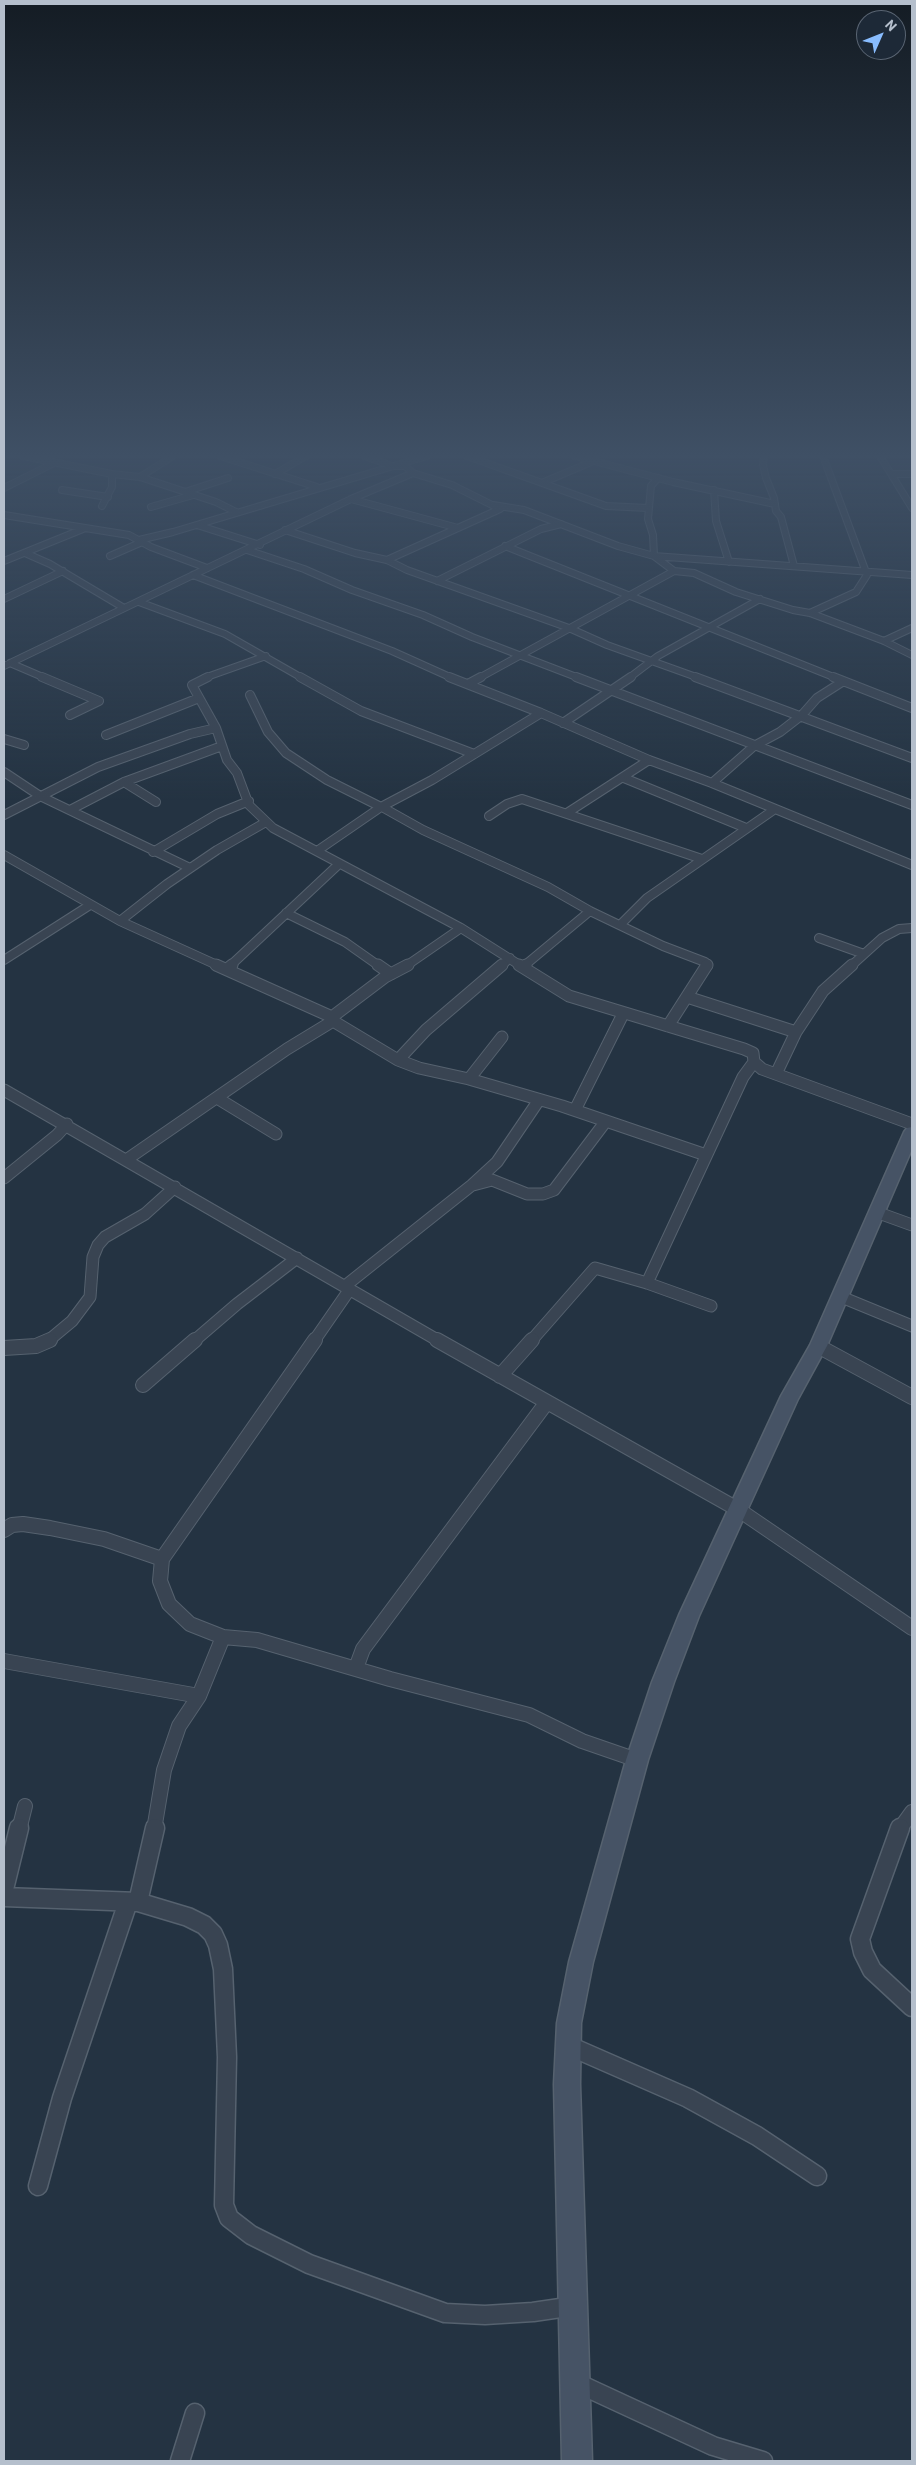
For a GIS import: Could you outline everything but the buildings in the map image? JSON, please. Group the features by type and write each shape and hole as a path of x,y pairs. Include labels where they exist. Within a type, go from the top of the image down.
{"street":[{"path":"4,599 63,571"},
{"path":"63,571 124,608"},
{"path":"7,665 201,571"},
{"path":"309,571 754,746 912,805"},
{"path":"413,571 569,628 607,645 802,715 912,758"},
{"path":"437,581 456,571"},
{"path":"568,571 710,627 842,682 912,708"},
{"path":"468,684 674,571"},
{"path":"674,571 694,573 736,592 793,610 810,613 884,641 912,655"},
{"path":"867,571 912,575"},
{"path":"810,613 856,592 864,583 867,571"},
{"path":"193,575 392,651 649,760 776,809 912,865"},
{"path":"563,723 654,662 658,656 760,599"},
{"path":"139,602 225,634 361,711 474,754"},
{"path":"884,641 912,628"},
{"path":"266,656 194,682 192,685 216,728 227,760 237,773 249,805 266,822 339,864 461,928 524,966 560,992 623,1014 744,1049 753,1054 754,1062 762,1069 912,1124"},
{"path":"7,665 99,701 70,715"},
{"path":"712,784 754,746 780,732 802,715 817,698 842,682"},
{"path":"250,695 268,732 286,753 327,780 423,830 548,887 590,911 621,924 663,946 705,962 708,966 668,1026"},
{"path":"106,735 199,698"},
{"path":"317,851 382,807 541,713"},
{"path":"4,815 128,755 216,728"},
{"path":"4,739 24,745"},
{"path":"70,810 124,782 222,746"},
{"path":"567,814 649,760"},
{"path":"4,772 40,796 153,852 190,868"},
{"path":"624,778 746,828"},
{"path":"124,782 156,802"},
{"path":"489,816 507,804 522,799 702,859"},
{"path":"153,852 217,814 249,801"},
{"path":"621,924 647,898 776,809"},
{"path":"120,921 190,868 225,845 266,822"},
{"path":"4,855 120,921 332,1019 398,1060 444,1075 469,1079 575,1110 706,1155"},
{"path":"227,969 339,864"},
{"path":"4,960 90,905"},
{"path":"524,966 590,911"},
{"path":"286,913 345,942 391,974"},
{"path":"126,1160 332,1019 391,974 415,961 461,928"},
{"path":"776,1074 796,1032 823,991 891,932 912,928"},
{"path":"819,938 864,954"},
{"path":"398,1060 426,1030 510,958"},
{"path":"687,997 796,1032"},
{"path":"575,1110 623,1014"},
{"path":"469,1079 502,1037"},
{"path":"647,1283 706,1155 723,1124 743,1077 754,1062"},
{"path":"4,1090 67,1124 500,1376 739,1510 912,1628"},
{"path":"218,1098 276,1134"},
{"path":"539,1100 497,1162 472,1185 409,1233 348,1288 162,1559 160,1581 169,1604 190,1624 223,1637 257,1640 390,1679 529,1715 582,1742 637,1760"},
{"path":"472,1185 492,1180 527,1194 542,1194 554,1190 606,1121"},
{"path":"4,1178 57,1135 67,1124"},
{"path":"577,2461 568,2045 569,2023 581,1962 637,1760 663,1682 689,1615 790,1396 818,1346 912,1132"},
{"path":"4,1348 36,1346 47,1342 72,1321 90,1297 93,1257 98,1245 105,1237 145,1214 175,1187"},
{"path":"876,1212 912,1224"},
{"path":"143,1385 237,1304 296,1258"},
{"path":"500,1376 523,1347 595,1268 647,1283 711,1306"},
{"path":"840,1296 912,1326"},
{"path":"818,1346 912,1397"},
{"path":"356,1668 363,1650 547,1402"},
{"path":"4,1530 12,1525 24,1524 50,1528 104,1539 162,1559"},
{"path":"38,2186 62,2098 133,1902 154,1832 164,1770 180,1726 199,1696 223,1637"},
{"path":"4,1661 126,1681 199,1696"},
{"path":"4,1889 26,1806"},
{"path":"912,1812 898,1831 860,1939 862,1952 872,1970 912,2007"},
{"path":"4,1897 133,1902 188,1917 204,1925 213,1934 218,1946 223,1969 227,2057 224,2125 226,2181 224,2205 229,2218 250,2235 309,2264 445,2313 494,2315 574,2306"},
{"path":"568,2045 688,2098 757,2136 817,2176"},
{"path":"575,2382 713,2446 763,2461"},
{"path":"180,2461 195,2413"}]}
